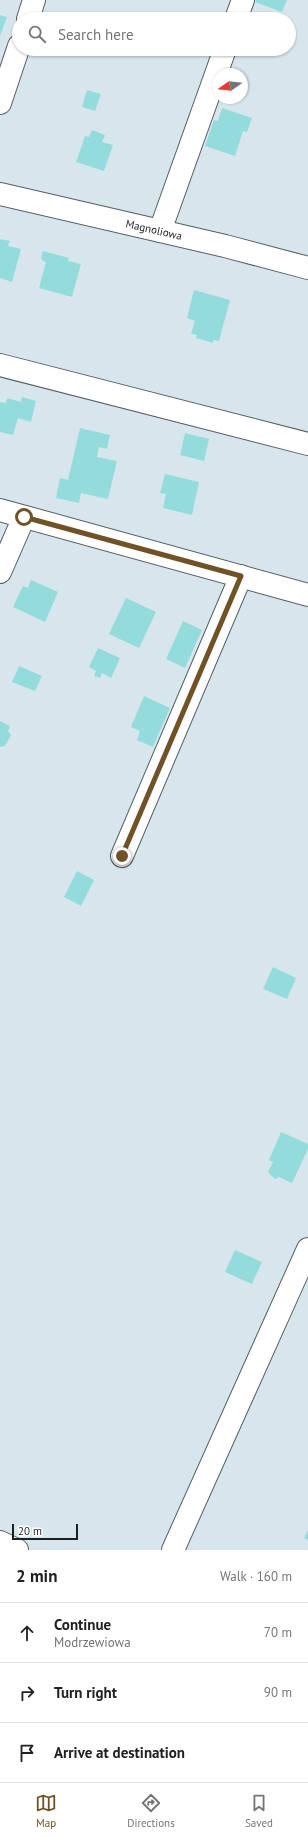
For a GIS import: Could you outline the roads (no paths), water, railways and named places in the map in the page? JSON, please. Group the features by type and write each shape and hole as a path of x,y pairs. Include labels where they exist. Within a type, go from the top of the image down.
{"street":[{"path":"30,12 34,0"},
{"path":"239,12 243,0"},
{"path":"0,103 16,56"},
{"path":"160,231 222,56"},
{"name":"Magnoliowa","path":"0,194 225,246 308,268"},
{"path":"0,364 308,444"},
{"path":"0,510 308,595"},
{"path":"0,572 24,517"},
{"path":"122,856 241,576"},
{"path":"173,1550 308,1249"},
{"path":"0,1542 17,1550"}]}
